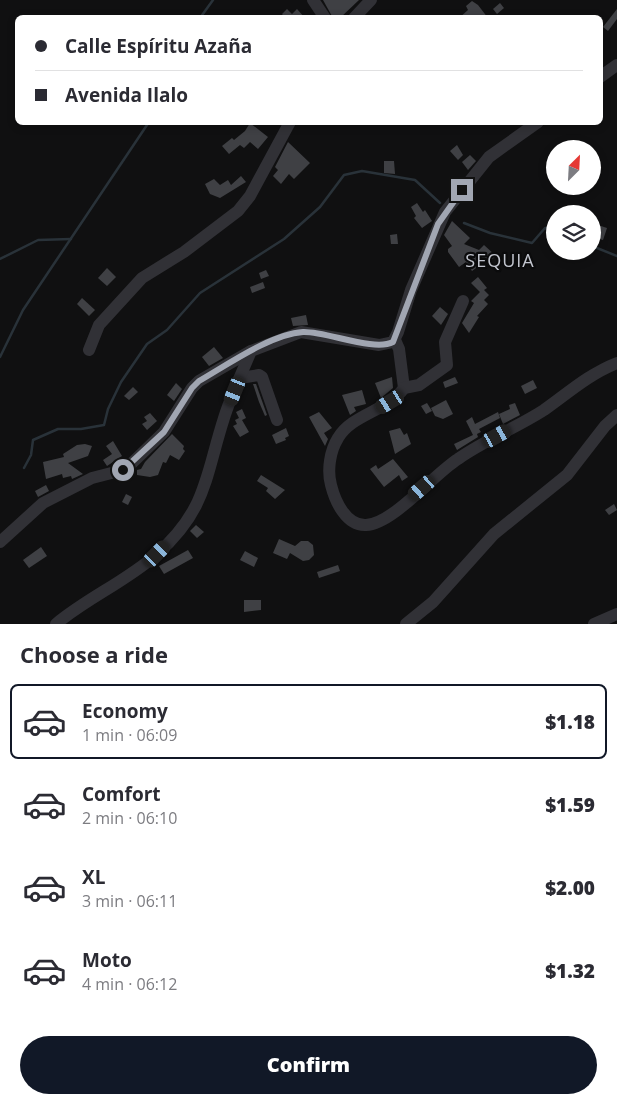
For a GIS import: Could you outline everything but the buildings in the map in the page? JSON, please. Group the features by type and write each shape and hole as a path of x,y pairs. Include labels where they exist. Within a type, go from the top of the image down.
{"street":[{"path":"313,0 323,15"},
{"path":"357,15 371,0"},
{"path":"603,75 617,65"},
{"path":"89,350 99,325 142,278 184,252 238,212 250,196 288,125"},
{"path":"404,388 399,349 395,340 411,290 445,212 489,157 534,125"},
{"path":"463,301 445,342 446,366 419,385 404,388 390,402 345,428 333,447 328,473 334,496 349,519 363,525 379,521 397,510 458,458 543,410 592,375 617,363"},
{"path":"0,542 44,503 92,478 123,470 130,465 164,432 192,388 199,381 251,351 301,332 379,345 388,344 395,340"},
{"path":"56,624 137,570 157,554 188,521 201,497 224,418 251,351"},
{"path":"240,378 259,375 262,377 277,420"},
{"path":"406,624 433,602 494,534 567,475 605,426 617,415"},
{"path":"594,624 617,614"}],"waterway":[{"path":"202,15 213,0"},
{"path":"0,357 23,310 147,125"},
{"path":"24,468 31,455 33,440 58,429 81,429 104,425 108,409 121,382 147,344 167,330 200,293 284,239 320,207 344,175 362,171 415,180 440,203"},
{"path":"464,223 490,233 532,243 546,228"},
{"path":"0,259 38,240 71,239"},
{"path":"601,250 617,256"}],"district":[{"name":"SEQUIA","path":"500,261"}],"route":[{"path":"123,470 164,432 192,388 199,381 258,346 301,332 385,346 393,342 397,336 411,290 438,224 462,190"}]}
